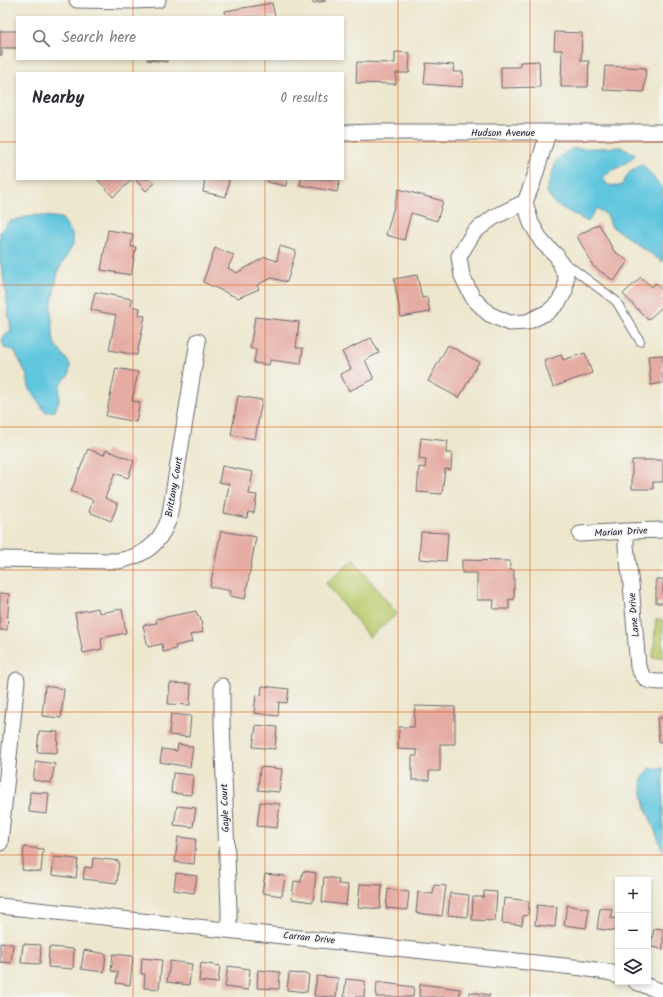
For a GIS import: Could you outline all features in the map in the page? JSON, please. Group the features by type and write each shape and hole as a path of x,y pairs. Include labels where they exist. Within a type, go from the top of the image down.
{"street":[{"path":"77,0 158,0"},
{"name":"Hudson Avenue","path":"344,133 663,132"},
{"path":"525,202 494,217 474,232 459,256 462,276 473,298 489,314 509,323 527,322 548,312 558,302 565,291 566,277 557,256 542,242 531,223 525,202 533,182 548,133"},
{"name":"Brittany Court","path":"0,559 117,561 128,559 151,547 162,534 169,519 198,341"},
{"name":"Marian Drive","path":"580,534 626,530 663,530"},
{"name":"Lane Drive","path":"626,530 626,546 631,584 638,667 644,677 652,682 663,682"},
{"path":"0,843 17,680"},
{"name":"Gayle Court","path":"222,686 229,909 228,930"},
{"name":"Carran Drive","path":"0,906 583,968 615,975"},
{"path":"644,985 663,992"}],"lane":[{"path":"557,256 616,301 640,341"}],"green space":[{"path":"354,560 397,614 369,637 326,583"},
{"path":"656,619 663,620 663,658 653,658"}],"water":[{"path":"621,147 636,154 625,164 603,177 607,185 621,186 629,173 642,164 663,188 663,262 611,226 608,216 597,208 588,222 555,204 546,191 557,159 571,149"},
{"path":"34,215 62,218 72,234 72,247 58,271 51,308 54,343 70,364 69,375 60,385 59,400 55,411 45,412 29,387 27,375 14,350 4,348 2,338 11,330 0,261 0,232 8,222"},
{"path":"650,768 663,768 663,851 645,805 641,781"}],"building":[{"path":"312,0 326,0 326,1 313,3"},
{"path":"272,3 275,16 226,16 225,11"},
{"path":"0,31 16,31 16,48 2,48 2,55 0,55"},
{"path":"555,32 582,33 581,61 589,61 588,87 561,87 562,50 554,50"},
{"path":"395,52 410,53 409,73 396,73 396,84 356,83 357,62 395,63"},
{"path":"147,60 167,60 167,62"},
{"path":"539,61 540,87 501,88 501,67 520,67 520,62"},
{"path":"426,63 454,65 453,72 463,72 462,87 424,84"},
{"path":"605,66 646,68 644,92 603,90"},
{"path":"98,180 132,180 113,197"},
{"path":"136,180 152,180 155,183 146,191"},
{"path":"205,180 229,180 226,197 203,192"},
{"path":"268,180 287,180 286,186 267,182"},
{"path":"301,180 340,180 337,192 300,185"},
{"path":"399,189 443,201 437,221 411,213 404,240 386,235"},
{"path":"599,224 614,251 628,261 614,281 593,266 577,236"},
{"path":"108,230 133,234 131,247 136,247 131,275 101,270"},
{"path":"280,246 296,251 287,282 272,278 257,285 259,289 238,298 203,282 215,248 234,255 228,268 237,273 265,257 277,261"},
{"path":"417,275 422,298 427,297 430,312 401,317 394,279"},
{"path":"641,277 652,287 656,283 663,291 663,295 660,297 663,300 663,306 648,320 623,294"},
{"path":"95,292 132,299 131,306 140,308 139,315 145,316 137,355 109,350 116,315 91,310"},
{"path":"255,317 299,322 296,348 303,348 301,364 270,360 269,365 254,363 256,349 250,348"},
{"path":"371,338 379,353 365,360 374,379 349,391 340,374 351,369 342,352"},
{"path":"448,345 479,362 459,398 428,381"},
{"path":"585,353 592,373 553,387 544,361 561,355 563,360"},
{"path":"663,355 663,383 651,385 648,356"},
{"path":"116,368 138,372 132,401 140,402 136,422 106,416"},
{"path":"238,396 262,400 255,439 231,435"},
{"path":"421,438 448,441 446,453 452,453 451,470 445,469 442,494 417,492 419,467 425,468 426,460 419,459"},
{"path":"88,449 104,455 106,450 134,461 128,478 115,473 105,498 118,504 111,521 89,512 93,500 71,491"},
{"path":"632,460 663,460 663,482 653,482 653,489 632,489"},
{"path":"222,466 253,472 249,494 257,495 254,513 248,512 247,518 224,513 229,484 219,482"},
{"path":"221,531 256,537 245,599 230,596 231,591 210,587"},
{"path":"421,532 448,533 446,561 419,559"},
{"path":"462,560 510,561 510,570 514,570 514,600 509,599 509,609 493,609 494,600 477,600 477,573 462,573"},
{"path":"656,579 663,579 663,603 656,603"},
{"path":"0,593 9,594 7,630 0,630"},
{"path":"98,608 99,613 122,609 126,633 101,638 102,649 83,653 75,613"},
{"path":"196,611 198,617 200,616 203,632 190,635 192,642 175,646 176,649 163,652 162,644 148,647 143,625 157,623 156,619"},
{"path":"170,683 191,684 190,705 168,704"},
{"path":"45,686 64,689 61,718 42,716"},
{"path":"262,686 289,689 287,703 279,702 278,716 254,713 256,695 261,696"},
{"path":"415,706 455,707 455,744 440,744 440,771 429,771 429,780 412,780 412,756 417,756 417,750 398,749 399,727 414,727"},
{"path":"171,714 191,716 189,737 169,735"},
{"path":"657,718 663,718 663,742 659,742"},
{"path":"256,725 277,727 275,749 253,747"},
{"path":"39,731 58,732 57,753 37,752"},
{"path":"178,744 193,747 190,767 160,762 162,749 177,751"},
{"path":"36,761 55,764 51,783 33,780"},
{"path":"260,767 282,769 279,792 258,790"},
{"path":"173,773 193,775 191,795 171,793"},
{"path":"30,792 49,793 47,814 29,812"},
{"path":"260,802 280,804 277,828 257,826"},
{"path":"177,806 196,808 193,827 174,825"},
{"path":"178,837 196,839 194,864 175,862"},
{"path":"24,847 43,849 41,872 22,870"},
{"path":"54,857 78,859 76,878 52,875"},
{"path":"93,858 119,861 117,883 83,879 85,867 92,868"},
{"path":"303,871 316,873 313,902 292,899 294,881 301,882"},
{"path":"176,873 197,876 194,893 174,890"},
{"path":"265,874 285,876 282,896 262,893"},
{"path":"324,877 339,879 338,884 348,885 346,905 322,902"},
{"path":"360,884 382,885 380,909 358,907"},
{"path":"434,885 446,886 442,916 416,913 418,892 433,894"},
{"path":"388,889 409,892 407,910 386,908"},
{"path":"484,891 497,892 495,921 472,920 473,897 484,897"},
{"path":"450,893 469,895 467,917 448,915"},
{"path":"504,898 529,901 528,915 523,916 522,925 502,923"},
{"path":"537,905 557,907 555,927 535,925"},
{"path":"567,905 589,909 586,928 564,925"},
{"path":"600,908 612,909 611,918 615,919 615,931 597,929"},
{"path":"654,928 663,929 663,949 651,947"},
{"path":"0,943 13,944 11,963 0,962"},
{"path":"23,944 41,945 40,964 21,963"},
{"path":"49,947 74,949 73,969 48,967"},
{"path":"84,950 106,954 104,972 81,969"},
{"path":"113,954 133,956 130,985 116,983 118,972 111,971"},
{"path":"142,958 162,960 159,989 144,988 145,974 141,974"},
{"path":"170,961 192,964 189,985 167,982"},
{"path":"201,963 220,966 218,983 199,981"},
{"path":"228,966 250,969 248,990 225,987"},
{"path":"258,970 280,972 279,989 257,988"},
{"path":"289,973 309,974 307,992 287,990"},
{"path":"317,976 338,978 336,997 314,996"},
{"path":"346,979 365,981 364,997 344,997"},
{"path":"377,982 414,987 413,997 376,997"},
{"path":"420,984 460,989 459,997 419,997"},
{"path":"470,992 490,995 489,997 469,997"}]}
